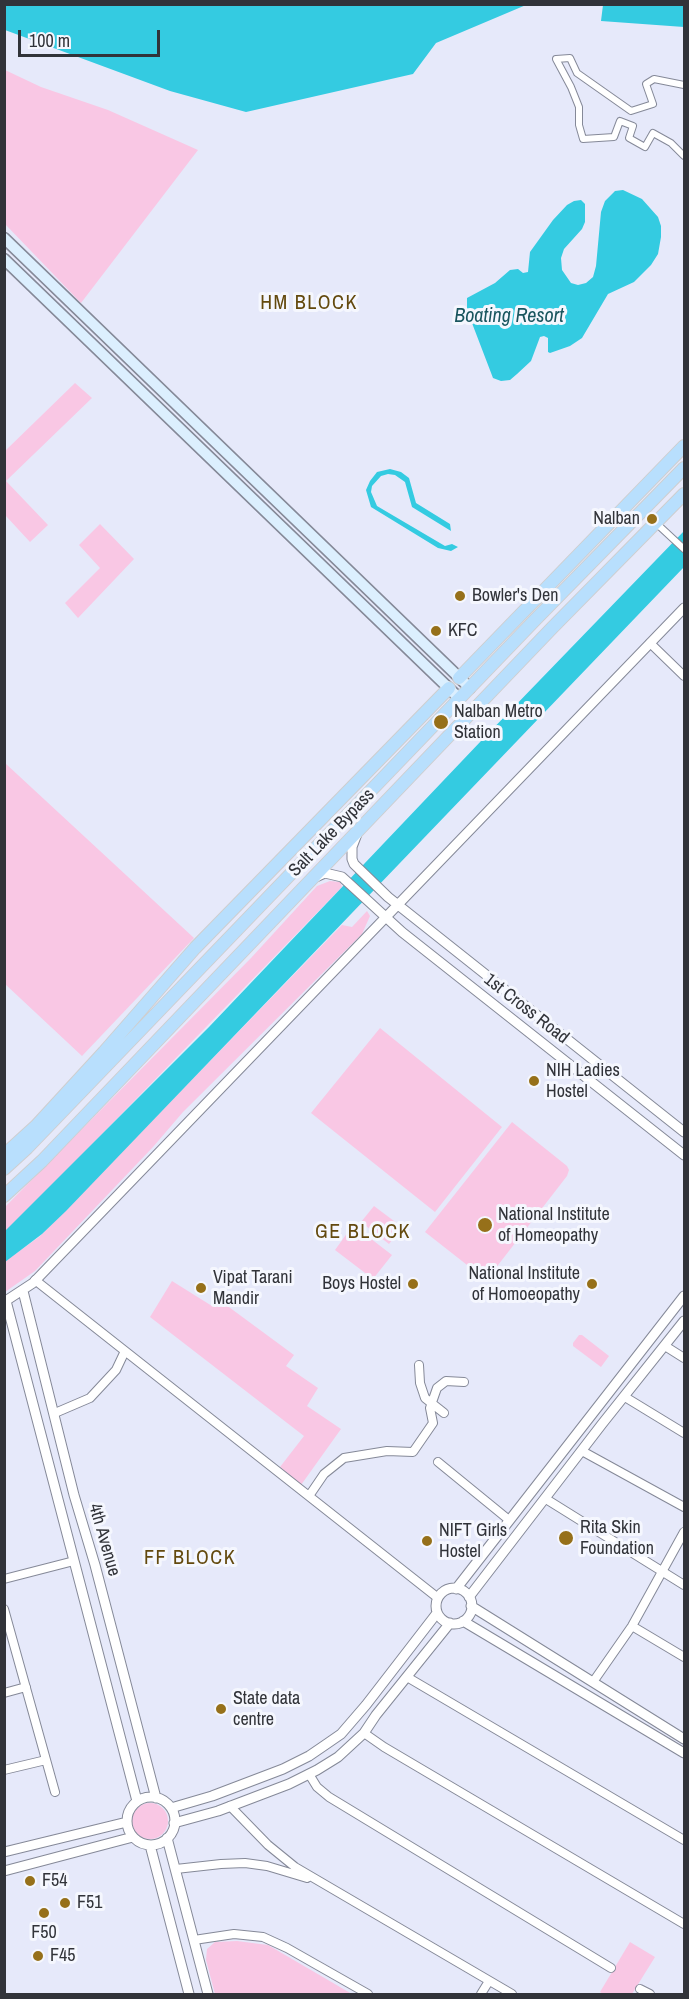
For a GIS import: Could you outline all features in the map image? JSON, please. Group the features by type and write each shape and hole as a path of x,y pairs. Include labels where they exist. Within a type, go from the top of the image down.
{"main road":[{"path":"4,238 470,688"},
{"path":"4,259 459,699"},
{"path":"42,296 53,285"},
{"path":"459,678 684,446"},
{"name":"Salt Lake Bypass","path":"4,1169 684,468"},
{"name":"Salt Lake Bypass","path":"4,1196 30,1174 552,628 684,494"},
{"path":"633,499 655,523"},
{"name":"Salt Lake Bypass","path":"4,1155 36,1125 278,862 449,688"},
{"path":"361,801 364,776"},
{"path":"169,978 200,969"},
{"path":"72,1100 79,1079"},
{"path":"92,1080 105,1094"}],"street":[{"path":"684,85 654,80 646,84 653,104 631,111 577,73 570,58 556,59 579,108 579,125 583,139 614,137 620,121 633,126 629,138 637,143 645,147 653,133 671,144 684,156"},
{"path":"655,523 684,549"},
{"path":"5,1301 23,1291 35,1280 684,608"},
{"path":"650,644 684,676"},
{"path":"449,688 459,678"},
{"name":"1st Cross Road","path":"360,830 352,847 354,864 388,897 684,1132"},
{"name":"1st Cross Road","path":"312,880 325,873 342,877 376,910 684,1155"},
{"path":"478,991 490,978"},
{"path":"659,1135 669,1120"},
{"path":"35,1280 438,1598"},
{"name":"4th Avenue","path":"23,1291 74,1495 95,1565 156,1798"},
{"path":"456,1589 684,1296"},
{"name":"4th Avenue","path":"5,1301 137,1801"},
{"path":"684,1321 602,1424 470,1602 468,1617 463,1621 450,1623 441,1619 436,1603 438,1598 448,1590 456,1589 465,1593 470,1602 546,1653 684,1739"},
{"path":"665,1346 684,1358"},
{"path":"55,1413 90,1398 116,1370 125,1351"},
{"path":"419,1365 420,1383 425,1398 444,1413"},
{"path":"309,1496 324,1474 344,1458 387,1451 413,1452 433,1423 430,1408 436,1388 446,1381 465,1382"},
{"path":"625,1397 684,1433"},
{"path":"582,1451 684,1507"},
{"path":"438,1462 509,1520"},
{"path":"544,1475 556,1485"},
{"path":"58,1498 74,1495"},
{"path":"546,1499 684,1585"},
{"path":"593,1683 632,1626 684,1532"},
{"path":"4,1579 74,1561"},
{"path":"4,1609 55,1792"},
{"path":"171,1808 212,1796 283,1769 328,1743 340,1734 366,1705 438,1613"},
{"path":"463,1621 684,1753"},
{"path":"174,1823 230,1806 309,1774 338,1756 364,1733 450,1623"},
{"path":"632,1626 684,1657"},
{"path":"538,1666 546,1653"},
{"path":"406,1677 684,1840"},
{"path":"4,1693 26,1687"},
{"path":"633,1722 639,1711"},
{"path":"364,1733 684,1924"},
{"path":"4,1770 46,1760"},
{"path":"309,1774 317,1787 329,1797 611,1968"},
{"path":"145,1797 156,1798 167,1803 171,1808 174,1823 174,1828 167,1838 150,1845 141,1843 129,1833 127,1822 131,1806 137,1801 145,1797"},
{"path":"230,1806 281,1856 324,1884 512,1995"},
{"path":"4,1852 127,1822"},
{"path":"4,1871 133,1837"},
{"path":"167,1838 208,1995"},
{"path":"150,1845 189,1995"},
{"path":"176,1869 221,1864 257,1864 324,1884"},
{"path":"194,1940 242,1934 273,1940 368,1995"},
{"path":"480,1995 489,1980"},
{"path":"640,1989 650,1995"}],"shaded area":[{"path":"5,70 41,87 108,110 198,150 81,303 5,224"},
{"path":"75,383 92,398 6,481 48,525 30,542 5,515 5,451"},
{"path":"100,524 134,559 78,618 65,603 100,568 79,545"},
{"path":"5,763 194,938 82,1056 5,984"},
{"path":"330,881 340,882 342,887 5,1232 5,1207 251,958 317,886"},
{"path":"367,911 370,916 362,934 183,1112 153,1147 35,1271 5,1292 4,1262 39,1237 342,925 352,927"},
{"path":"380,1028 502,1127 435,1212 311,1113"},
{"path":"512,1122 569,1170 567,1176 495,1269 490,1272 476,1272 425,1232"},
{"path":"374,1206 402,1227 389,1244 361,1222"},
{"path":"353,1225 392,1255 373,1279 335,1250"},
{"path":"172,1281 212,1306 218,1299 294,1355 286,1366 318,1388 307,1406 341,1429 301,1485 280,1467 304,1436 150,1317"},
{"path":"579,1335 609,1356 601,1367 573,1346"},
{"path":"150,1803 163,1808 168,1821 163,1834 150,1839 137,1834 132,1821 137,1808"},
{"path":"237,1941 268,1945 352,1994 215,1994 206,1960 207,1949 215,1942"},
{"path":"630,1942 655,1957 632,1994 603,1994 600,1992"}],"water":[{"path":"4,5 526,5 436,43 413,74 246,112 170,91 5,30"},
{"path":"603,5 684,5 684,27 601,21"},
{"name":"Boating Resort","path":"623,190 642,199 658,217 661,237 658,254 651,265 634,282 608,294 582,338 570,346 550,353 548,352 548,338 540,337 531,361 517,374 510,380 501,381 493,378 467,310 467,298 495,283 510,270 518,269 523,273 528,272 530,252 553,220 567,205 581,200 585,204 585,222 582,229 564,249 561,258 562,270 571,283 578,285 586,283 593,277 596,266 601,212 605,201 615,191"},
{"path":"390,469 401,472 409,478 416,503 450,524 451,531 412,507 405,482 395,475 381,476 372,486 371,492 377,506 445,546 452,544 458,547 451,551 438,548 371,507 366,490 370,481 377,472"},
{"path":"684,531 684,567 66,1211 42,1234 5,1262 4,1232 209,1027"}],"place":[{"name":"Nalban","path":"652,519"},
{"name":"Bowler's Den","path":"460,596"},
{"name":"KFC","path":"436,631"},
{"name":"Nalban Metro Station","path":"441,722"},
{"name":"NIH Ladies Hostel","path":"534,1081"},
{"name":"National Institute of Homeopathy","path":"485,1225"},
{"name":"Boys Hostel","path":"413,1284"},
{"name":"National Institute of Homoeopathy","path":"592,1284"},
{"name":"Vipat Tarani Mandir","path":"201,1288"},
{"name":"Rita Skin Foundation","path":"566,1538"},
{"name":"NIFT Girls Hostel","path":"427,1541"},
{"name":"State data centre","path":"221,1709"},
{"name":"F54","path":"30,1881"},
{"name":"F51","path":"65,1903"},
{"name":"F50","path":"44,1913"},
{"name":"F45","path":"38,1956"}],"district":[{"name":"HM BLOCK","path":"309,304"},
{"name":"GE BLOCK","path":"363,1233"},
{"name":"FF BLOCK","path":"190,1559"}]}
